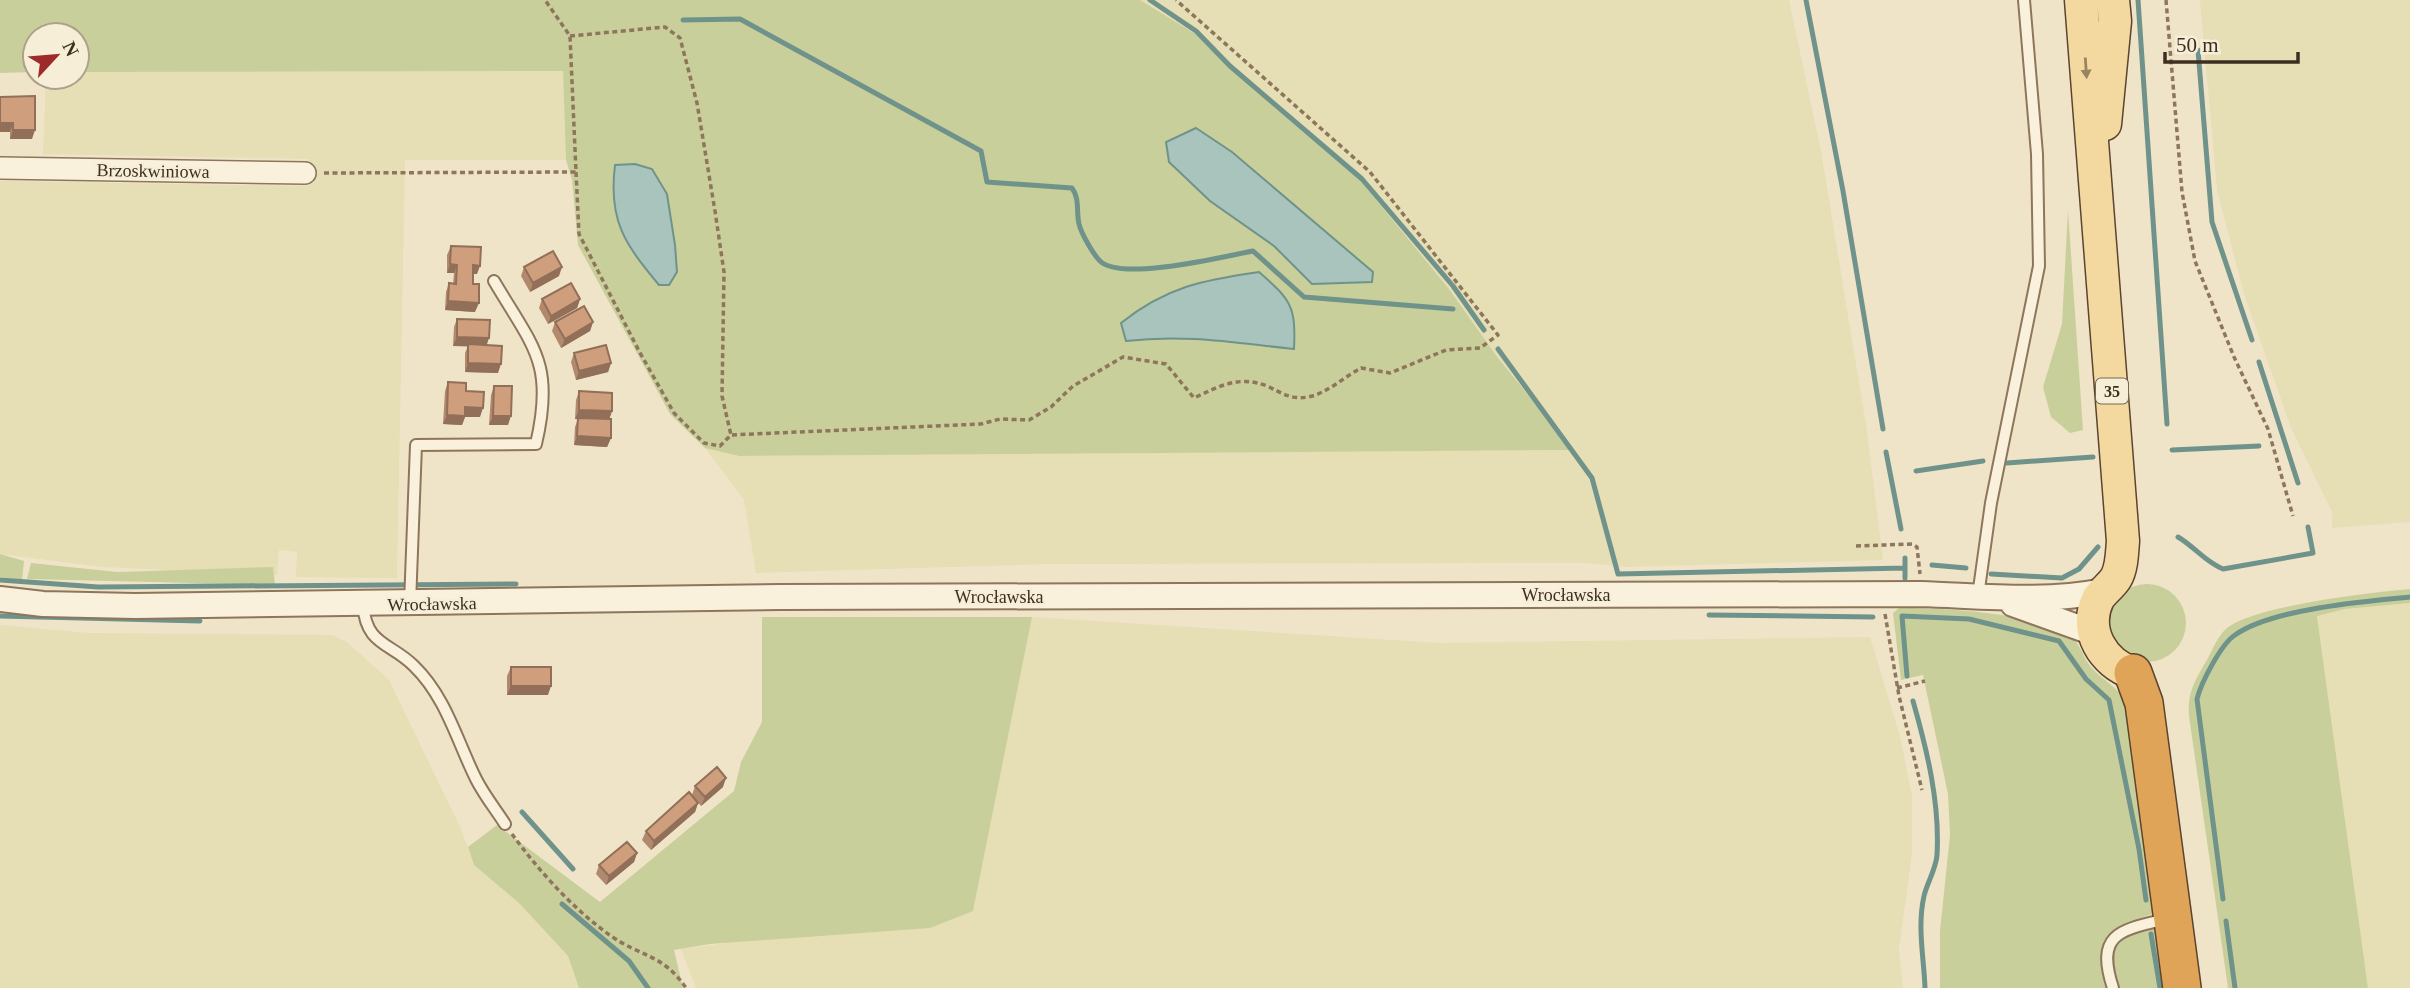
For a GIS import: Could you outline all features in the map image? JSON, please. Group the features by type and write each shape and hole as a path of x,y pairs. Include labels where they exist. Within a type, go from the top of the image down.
{"highway":[{"path":"2133,673 2144,703 2182,988"}],"main road":[{"name":"35","path":"2081,0 2123,541 2116,579 2104,591 2094,611 2094,633"},
{"name":"35","path":"2097,202 2115,21 2113,0"},
{"path":"2094,633 2108,659 2133,673"}],"street":[{"name":"Brzoskwiniowa","path":"0,168 305,173"},
{"path":"1988,598 2076,597 2104,591"},
{"name":"Wrocławska","path":"0,599 43,604 122,606 780,597 1922,594 1988,598"},
{"path":"1988,598 2094,633"}],"lane":[{"path":"1988,598 1991,503 2039,266 2037,154 2024,0"},
{"path":"410,604 416,444 536,444 544,412 544,379 539,358 494,281"},
{"path":"363,604 366,626 377,641 414,666 435,694 456,730 477,780 505,824"},
{"path":"2113,988 2105,959 2107,949 2116,937 2128,928 2173,917"}],"path":[{"path":"545,0 570,36 579,234 674,413 704,443 720,446 731,435 981,424 1000,419 1029,420 1051,407 1073,386 1123,357 1166,364 1194,398 1233,380 1266,386 1282,396 1305,398 1318,395 1361,368 1390,373 1446,349 1480,348 1498,335 1370,172 1176,0"},
{"path":"2166,0 2182,191 2195,261 2234,357 2268,429 2293,516"},
{"path":"570,36 665,27 680,38 697,103 724,272 722,396 731,435"},
{"path":"305,173 576,172"},
{"path":"1856,546 1912,544 1917,547 1922,594"},
{"path":"1885,594 1886,621 1897,688 1922,790"},
{"path":"1897,688 1926,681"},
{"path":"505,824 539,870 593,920 611,936 674,970 686,988"}],"shaded area":[{"path":"1140,0 1789,0 1821,151 1867,431 1883,560 1626,567 1585,563 1047,564 756,573 744,500 705,448 739,456 1572,450 1498,358 1449,289 1361,181 1194,33"},
{"path":"2200,0 2410,0 2410,522 2332,528 2332,512 2291,428 2244,294 2217,190"},
{"path":"563,71 566,160 405,160 397,578 296,577 297,552 279,550 277,575 102,567 0,554 0,181 309,186 309,159 43,154 45,91 91,91 91,72"},
{"path":"2410,603 2410,988 2368,988 2317,615 2345,609"},
{"path":"1032,617 1440,643 1870,637 1900,736 1912,796 1912,854 1899,949 1903,988 696,988 681,949 973,911"},
{"path":"0,625 90,633 332,635 347,642 389,680 461,829 474,865 520,904 568,956 579,988 0,988"}],"green space":[{"path":"0,0 1140,0 1194,33 1361,181 1449,289 1498,358 1573,450 739,456 705,448 670,414 578,245 572,180 566,160 563,71 91,72 91,21 21,21 21,72 0,73"},
{"path":"2068,210 2083,430 2070,433 2051,417 2043,387 2062,324"},
{"path":"0,554 24,561 22,580 0,577"},
{"path":"31,563 117,572 273,567 275,585 27,579"},
{"path":"2147,584 2162,587 2174,596 2183,608 2186,623 2183,638 2174,650 2162,659 2147,662 2132,659 2120,650 2111,638 2108,623 2111,608 2120,596 2132,587"},
{"path":"2410,589 2410,603 2345,609 2317,616 2368,988 2228,988 2189,716 2194,684 2221,635 2240,621 2261,613 2314,601"},
{"path":"1899,608 1991,613 2041,623 2060,630 2074,639 2091,667 2118,691 2125,701 2156,913 2126,923 2108,936 2101,956 2106,988 1940,988 1940,931 1950,835 1948,794 1923,675 1901,680 1893,613"},
{"path":"762,617 1032,617 973,911 930,928 710,944 674,950 683,988 579,988 568,956 520,904 474,865 468,847 497,825 600,902 734,791 741,762 762,722"},
{"path":"2155,928 2162,937 2168,988 2120,988 2113,967 2114,948 2127,935"}],"water":[{"path":"1196,128 1232,152 1373,272 1372,282 1312,284 1274,246 1210,201 1169,162 1166,142"},
{"path":"635,164 652,169 667,194 677,272 669,285 659,285 637,257 628,244 617,217 613,185 615,165"},
{"path":"1259,272 1285,297 1289,305 1294,323 1294,349 1169,338 1126,341 1121,323 1154,301 1203,282"}],"building":[{"path":"35,96 35,130 13,130 13,123 0,123 0,97"},
{"path":"451,246 481,247 480,266 473,265 473,284 479,284 479,303 448,301 449,283 456,284 457,265 450,264"},
{"path":"553,251 562,267 533,283 524,267"},
{"path":"571,283 580,299 551,316 542,299"},
{"path":"584,306 593,322 565,339 555,322"},
{"path":"457,319 490,320 489,338 457,337"},
{"path":"468,344 502,346 501,364 468,363"},
{"path":"606,345 611,363 579,371 574,353"},
{"path":"448,382 466,383 466,391 484,392 483,408 465,407 465,416 447,415"},
{"path":"494,386 512,386 511,416 493,416"},
{"path":"579,391 612,393 612,411 579,410"},
{"path":"578,418 611,419 611,438 577,436"},
{"path":"511,667 551,667 551,686 511,686"},
{"path":"717,767 726,778 705,797 695,786"},
{"path":"689,792 698,803 654,841 646,831"},
{"path":"627,842 637,853 609,876 599,865"}],"waterway":[{"path":"1150,0 1196,31 1230,66 1362,179 1453,286 1484,330"},
{"path":"1806,0 1843,191 1883,429"},
{"path":"2138,0 2167,424"},
{"path":"683,20 740,19 981,151 987,182 1072,188 1077,201 1079,224 1085,238 1100,261 1111,267 1129,269 1174,266 1253,251 1304,297 1453,309"},
{"path":"2198,50 2212,222 2252,340"},
{"path":"1498,349 1592,478 1618,574 1905,568"},
{"path":"2259,362 2298,483"},
{"path":"2172,450 2259,446"},
{"path":"1886,452 1901,529"},
{"path":"2007,463 2093,457"},
{"path":"1916,471 1983,461"},
{"path":"2178,537 2223,569 2313,553 2308,527"},
{"path":"1991,574 2062,578 2079,569 2098,547"},
{"path":"1905,558 1905,578"},
{"path":"1932,565 1966,568"},
{"path":"0,580 98,587 516,584"},
{"path":"2223,899 2197,699 2218,655 2235,635 2272,619 2320,608 2410,597"},
{"path":"1709,615 1873,617"},
{"path":"0,616 200,621"},
{"path":"1907,676 1902,616 1969,619 2059,641 2086,679 2109,700 2139,849 2146,900"},
{"path":"1913,701 1931,777 1937,835 1936,860 1922,908 1925,988"},
{"path":"522,812 573,869"},
{"path":"562,904 629,961 648,988"},
{"path":"2226,921 2235,988"},
{"path":"2151,934 2160,988"}]}
